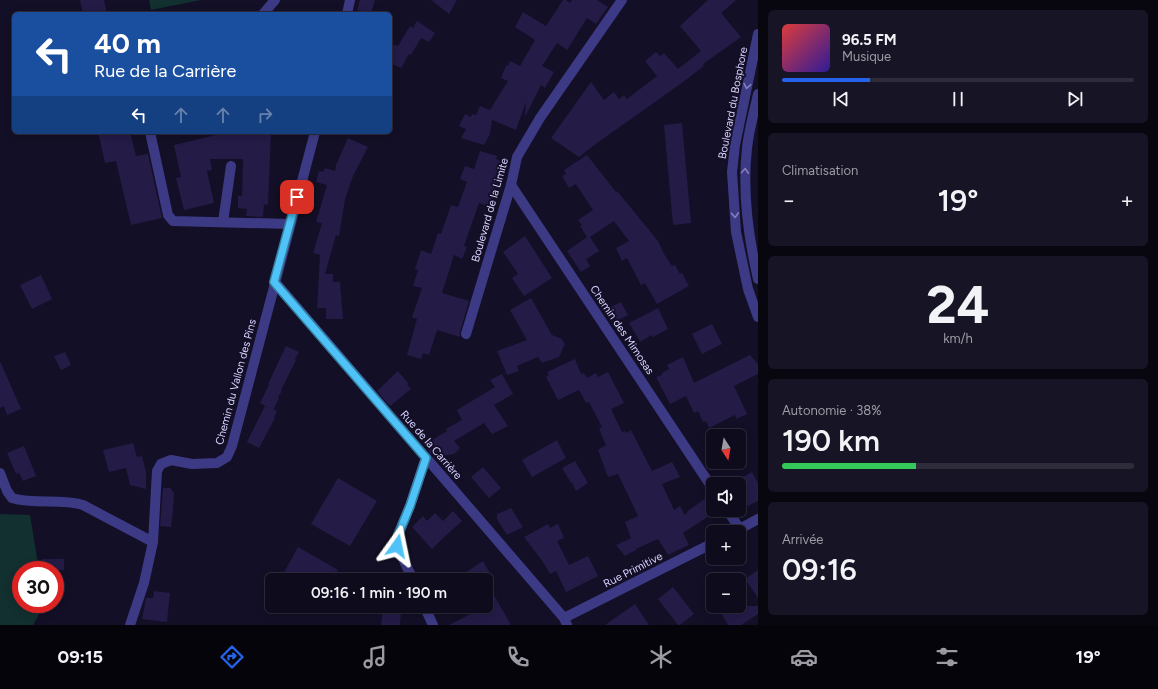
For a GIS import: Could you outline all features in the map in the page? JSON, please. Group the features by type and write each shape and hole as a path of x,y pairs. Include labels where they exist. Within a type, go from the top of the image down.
{"street":[{"path":"265,12 275,0"},
{"path":"347,12 350,0"},
{"name":"Boulevard de la Limite","path":"466,334 511,185 517,157 540,118 622,0"},
{"name":"Boulevard du Bosphore","path":"758,34 737,134 732,172 736,232 748,289 758,316"},
{"name":"Boulevard du Bosphore","path":"758,94 747,147 745,180 746,211 752,254 758,279"},
{"path":"150,134 168,215 173,221 290,224"},
{"name":"Chemin du Vallon des Pins","path":"130,625 144,583 153,542 157,471 161,464 171,460 192,464 217,463 227,457 232,446 313,134"},
{"path":"223,222 231,166"},
{"name":"Chemin des Mimosas","path":"511,185 706,478"},
{"name":"Rue de la Carrière","path":"274,282 566,622"},
{"path":"410,573 397,546 398,535 410,506 426,458"},
{"path":"0,473 7,491 12,498 21,501 73,502 83,505 153,542"},
{"path":"746,525 758,519"},
{"name":"Rue Primitive","path":"566,622 706,547"},
{"path":"427,613 433,625"}],"green space":[{"path":"149,0 201,0 151,10"},
{"path":"0,514 30,515 38,561 12,561 12,613 40,613 33,625 0,625"}],"building":[{"path":"80,0 104,0 107,12 83,12"},
{"path":"360,0 375,0 372,12 357,10"},
{"path":"431,0 457,0 449,14"},
{"path":"563,0 570,3 572,0 597,0 608,7 596,24 587,18 567,50 557,43 542,66 554,72 545,88 541,85 525,117 526,102 516,130 492,120 490,134 484,145 461,138 466,129 459,126 465,114 471,117 472,114 476,115 480,106 490,110 508,81 501,78 506,65 508,66 510,61 520,66 535,40 515,27 523,12 546,26"},
{"path":"708,0 736,0 721,13 741,37 703,64 704,66 679,85 579,157 551,138 591,82 604,100 614,92 619,99 624,95 627,99 657,76 645,61 656,52 660,56 664,53 678,69 701,51 680,26"},
{"path":"417,21 435,33 429,42 421,38 401,68 392,64 392,44 398,46 410,26 413,28"},
{"path":"682,123 691,223 673,225 664,125"},
{"path":"98,134 130,134 136,156 148,154 162,218 131,225 116,161 105,163"},
{"path":"220,134 271,134 268,205 264,204 263,217 246,216 247,209 238,208 238,196 242,196 243,159 210,159 212,170 207,171 214,203 184,210 176,178 181,177 174,145"},
{"path":"348,138 368,147 353,176 345,199 339,236 336,235 325,274 333,274 333,282 340,282 343,319 326,319 326,308 317,308 320,255 313,253 322,223 316,222 327,185 316,182 319,171 323,172 325,168 335,171 336,165"},
{"path":"480,151 497,156 496,159 504,163 499,178 503,179 495,209 479,203 464,246 467,247 462,259 454,255 442,293 469,301 460,332 460,337 437,330 429,355 423,353 421,359 407,355 417,319 412,317 422,288 413,286 418,270 415,269 421,250 431,254 438,233 441,234 451,205 458,207 467,182 460,179 465,166 474,169"},
{"path":"587,155 658,241 672,266 675,265 680,274 682,273 689,286 657,304 645,283 641,285 627,258 622,261 616,248 629,241 614,221 590,237 599,251 586,259 590,266 581,272 567,251 587,237 578,220 593,210 576,184 569,188 562,176 566,174 564,170"},
{"path":"525,236 552,278 524,296 512,278 518,274 503,252"},
{"path":"41,275 52,299 32,309 20,285"},
{"path":"531,298 552,335 562,339 565,344 559,357 542,363 538,357 517,366 519,371 507,375 497,351 527,340 510,310"},
{"path":"621,302 628,315 613,323 605,310"},
{"path":"658,308 668,329 653,337 652,335 640,342 629,323"},
{"path":"712,324 722,344 702,354 692,334"},
{"path":"286,346 299,352 273,410 260,403"},
{"path":"65,352 71,365 61,370 54,356"},
{"path":"750,355 758,364 758,374 734,386 747,414 736,419 735,415 709,428 706,421 703,422 698,411 694,413 686,396 670,404 656,377 662,375 662,373 669,369 667,365 683,357 694,383"},
{"path":"575,359 581,374 584,373 587,378 596,373 598,377 608,372 624,403 611,409 622,432 625,431 626,433 631,430 652,471 672,462 680,477 662,484 674,510 680,506 685,515 688,511 706,498 706,517 707,517 683,533 689,545 668,555 658,539 625,556 616,545 631,538 625,522 638,516 618,474 608,477 598,450 606,445 599,429 602,427 589,402 586,403 579,390 558,400 546,377 549,375 547,372"},
{"path":"0,361 21,409 7,415 4,406 0,408"},
{"path":"398,371 411,389 390,406 377,391"},
{"path":"502,374 513,394 494,405 508,426 492,434 484,423 454,441 460,448 454,454 434,457 424,445 447,431 446,429 462,420 457,410 495,387 490,380"},
{"path":"265,406 277,411 275,418 259,448 247,442"},
{"path":"557,440 566,458 532,477 522,460"},
{"path":"133,443 137,457 142,456 146,472 146,489 130,485 126,468 109,472 103,450"},
{"path":"24,446 36,476 23,481 19,473 16,474 7,453"},
{"path":"575,461 588,483 576,491 572,482 571,483 562,468"},
{"path":"483,467 501,488 489,498 471,477"},
{"path":"752,472 758,483 758,501 748,506 746,503 746,477 743,477"},
{"path":"338,478 377,501 350,546 311,524"},
{"path":"163,488 170,488 174,493 171,527 160,526"},
{"path":"511,508 523,527 507,535 497,519 497,514"},
{"path":"453,511 462,521 432,549 412,527 423,516 427,521 435,513 443,521"},
{"path":"548,524 550,528 558,524 564,538 557,541 569,565 588,556 598,576 566,592 556,571 550,574 524,537"},
{"path":"298,547 338,570 336,573 284,573"},
{"path":"42,559 64,559 64,561 42,561"},
{"path":"483,561 490,573 467,573"},
{"path":"758,570 758,598 746,580 746,578"},
{"path":"673,587 694,614 680,625 678,625 658,599"},
{"path":"154,591 170,593 167,622 142,619 146,598 153,598"},
{"path":"493,593 511,625 449,625 472,613 493,613"},
{"path":"635,604 649,625 605,625"},
{"path":"746,606 758,606 758,614 741,625 728,625 721,613 746,613"},
{"path":"382,613 401,613 400,625 381,625"}],"route":[{"path":"297,197 274,282 426,458 410,506 398,535 397,546"}]}
